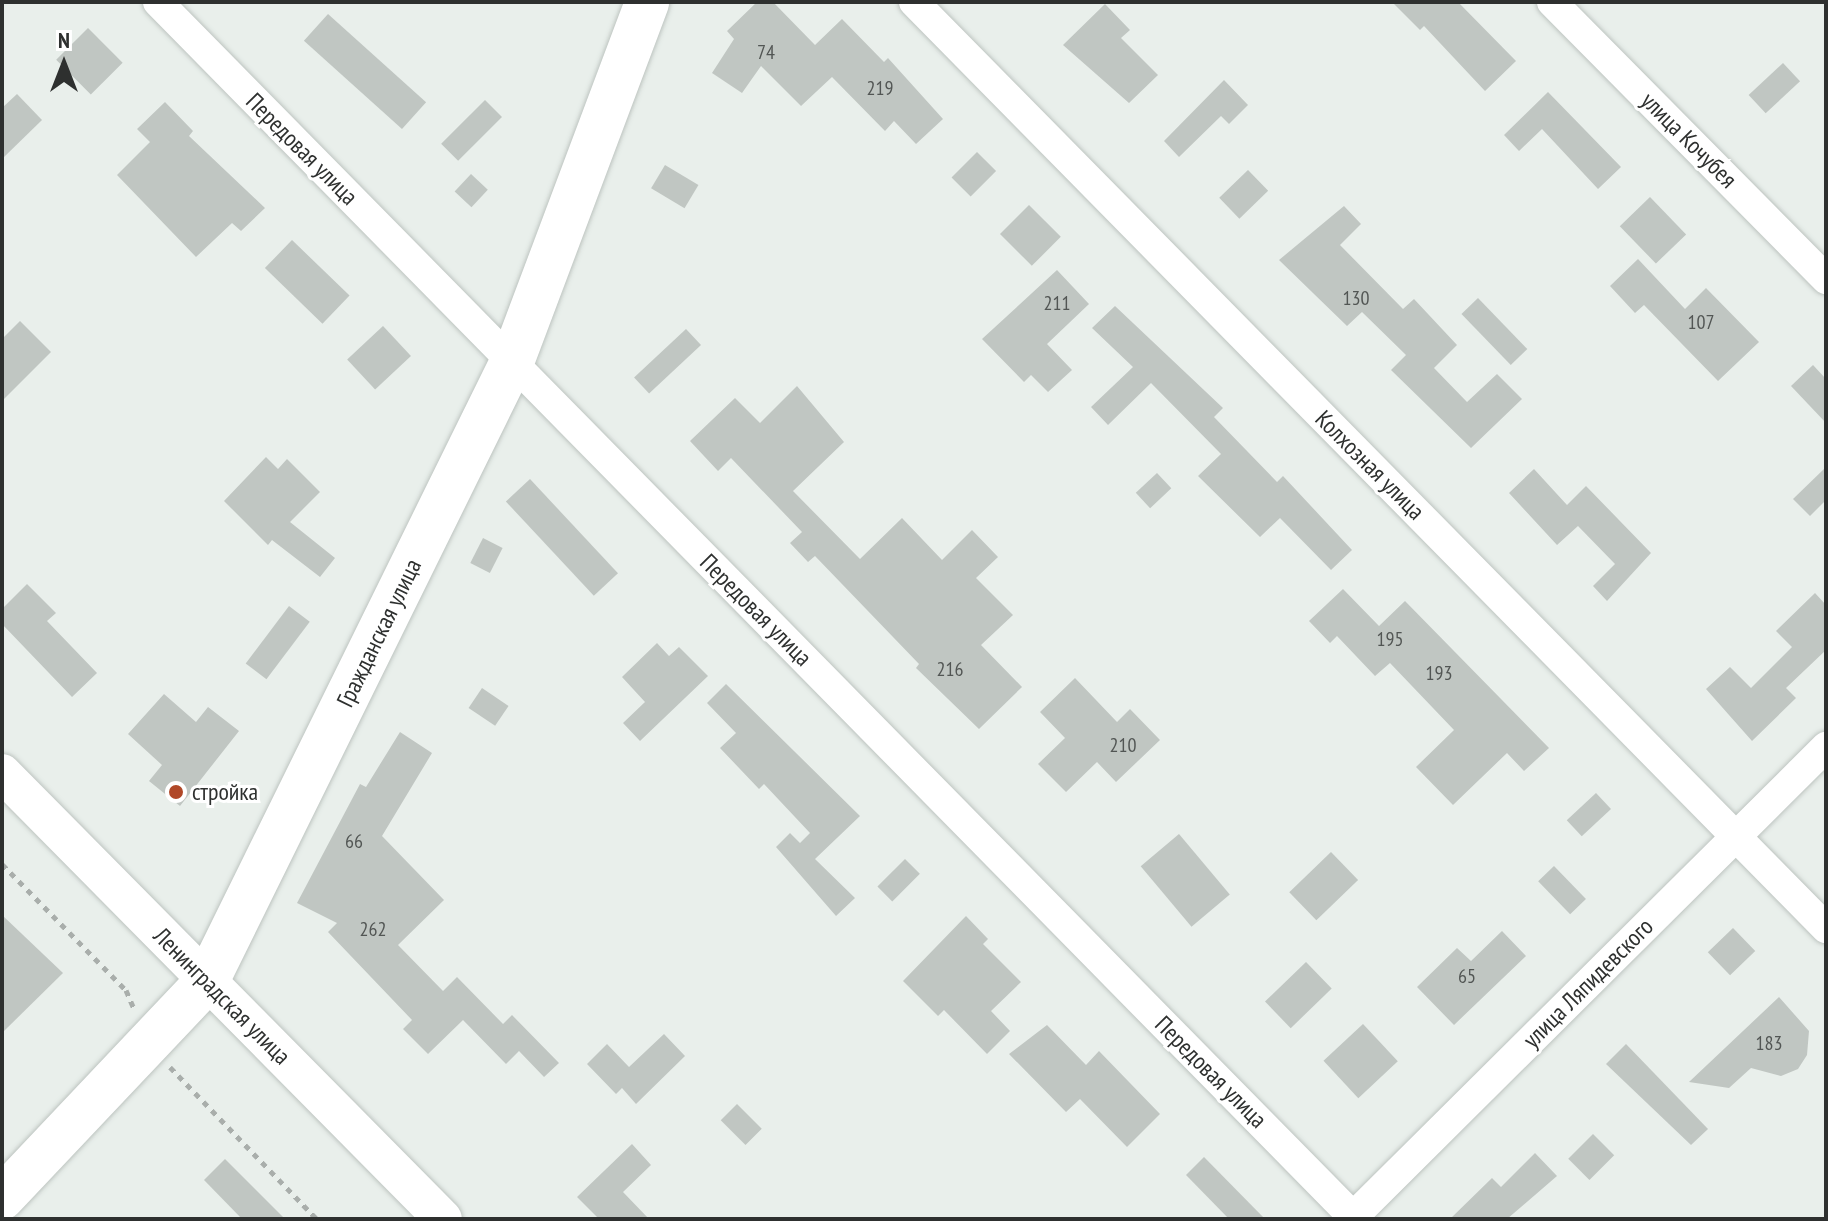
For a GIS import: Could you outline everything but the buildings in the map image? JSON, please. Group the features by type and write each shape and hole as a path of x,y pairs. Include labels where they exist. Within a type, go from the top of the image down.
{"main road":[{"name":"Гражданская улица","path":"2,1198 207,981 512,362 647,2"}],"street":[{"name":"Передовая улица","path":"158,2 1353,1218"},
{"name":"Колхозная улица","path":"914,2 1826,928"},
{"name":"улица Кочубея","path":"1552,2 1826,279"},
{"name":"улица Ляпидевского","path":"1353,1218 1826,747"},
{"name":"Ленинградская улица","path":"2,773 443,1219"}],"place":[{"name":"стройка","path":"176,792"}]}
